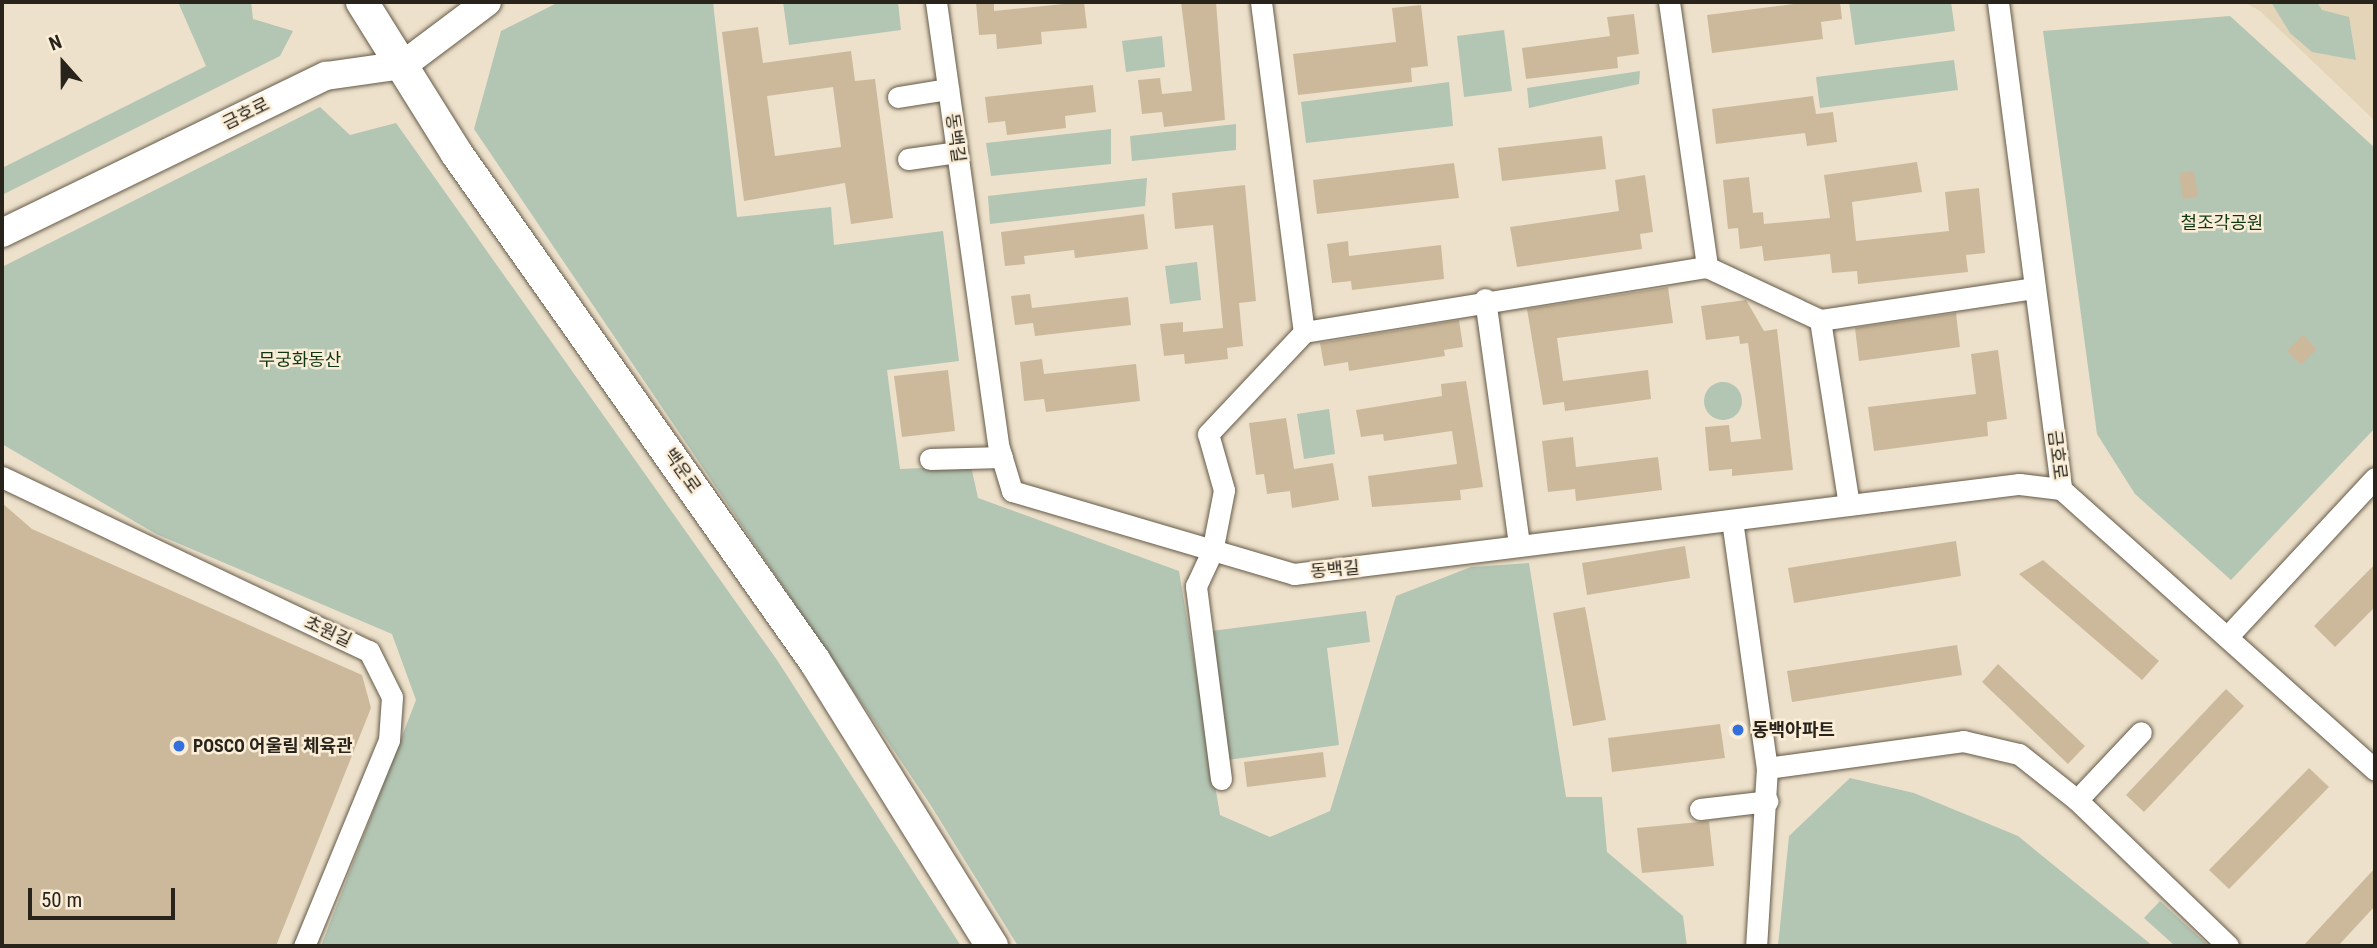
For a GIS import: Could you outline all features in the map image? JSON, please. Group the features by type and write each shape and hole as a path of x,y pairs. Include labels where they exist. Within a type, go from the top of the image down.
{"main road":[{"name":"백운로","path":"362,2 457,154 814,660 992,946"}],"street":[{"name":"금호로","path":"2,233 326,76 403,65 487,2"},
{"name":"동백길","path":"936,2 1002,457 1012,491 1294,574 2019,484 2061,489"},
{"path":"1261,2 1304,332"},
{"path":"1669,2 1707,267"},
{"name":"금호로","path":"1998,2 2061,489 2375,770"},
{"path":"898,97 948,89"},
{"path":"908,159 957,152"},
{"path":"1222,779 1196,586 1212,552 1224,490 1208,434 1304,332 1485,299 1707,267 1820,320 2035,288"},
{"path":"1485,299 1519,545"},
{"path":"1820,320 1849,505"},
{"path":"930,459 1002,457"},
{"name":"초원길","path":"2,477 369,652 392,697 389,740 304,946"},
{"path":"2227,637 2370,492"},
{"path":"1732,520 1767,768 1768,801 1756,946"},
{"path":"2077,800 2141,732"},
{"path":"1767,768 1963,741 2019,754 2077,800 2228,946"},
{"path":"1700,809 1768,801"}],"shaded area":[{"path":"2244,2 2375,2 2375,121 2260,11"}],"green space":[{"path":"178,2 251,2 253,19 293,31 280,56 2,195 2,168 206,66"},
{"path":"559,2 713,2 737,217 831,207 834,245 943,231 959,361 887,370 900,469 971,466 978,498 1179,571 1220,815 1270,837 1330,811 1396,596 1471,567 1529,563 1566,797 1602,797 1607,852 1683,916 1687,946 1018,946 930,804 474,129 501,31"},
{"path":"783,2 898,2 901,30 789,45"},
{"path":"1849,2 1951,2 1955,31 1855,45"},
{"path":"2271,2 2317,2 2322,10 2349,17 2356,60 2312,52 2290,33"},
{"name":"철조각공원","path":"2230,16 2375,148 2375,428 2231,580 2135,494 2097,434 2043,31"},
{"path":"1504,30 1512,91 1464,97 1457,36"},
{"path":"1162,36 1165,67 1126,72 1122,41"},
{"path":"1954,60 1958,90 1820,108 1816,77"},
{"path":"1640,71 1639,84 1529,108 1527,88"},
{"path":"1449,82 1453,126 1306,143 1301,102"},
{"name":"무궁화동산","path":"320,107 350,135 396,123 777,660 961,946 321,946 416,700 392,634 156,534 2,444 2,267"},
{"path":"1236,124 1236,150 1132,161 1130,136"},
{"path":"1111,129 1111,164 991,176 986,143"},
{"path":"1147,178 1145,206 990,224 988,196"},
{"path":"1197,262 1201,300 1170,304 1165,266"},
{"path":"1723,382 1736,388 1742,401 1736,414 1723,420 1710,414 1704,401 1710,388"},
{"path":"1329,409 1335,454 1304,459 1297,414"},
{"path":"1366,611 1370,642 1327,648 1339,745 1227,760 1211,631"},
{"path":"1850,778 1914,793 2018,836 2153,946 1778,946 1789,836"},
{"path":"2160,901 2209,946 2175,946 2144,918"}],"building":[{"path":"976,2 994,2 994,11 1084,2 1087,28 1041,32 1042,44 997,49 996,34 979,35"},
{"path":"1181,2 1216,2 1225,120 1164,127 1162,112 1142,114 1138,80 1160,78 1162,94 1192,91"},
{"path":"1810,2 1840,2 1842,19 1821,22 1823,39 1712,53 1707,15"},
{"path":"1421,5 1428,66 1411,68 1412,82 1298,95 1293,54 1396,42 1392,8"},
{"path":"1634,14 1639,54 1617,57 1618,68 1526,79 1522,48 1610,36 1607,17"},
{"path":"758,27 763,63 851,51 855,81 875,79 893,218 851,224 845,183 744,201 722,32","holes":["833,87 841,147 775,156 767,96"]},
{"path":"1093,85 1096,112 1065,116 1066,128 1007,135 1005,121 988,123 985,97"},
{"path":"1813,96 1816,114 1833,112 1837,142 1807,146 1805,133 1716,144 1712,109"},
{"path":"1602,136 1606,169 1502,181 1498,148"},
{"path":"1917,162 1922,192 1852,202 1856,241 1949,231 1945,192 1979,188 1985,253 1966,255 1968,272 1858,284 1857,271 1832,273 1830,254 1764,261 1762,246 1740,249 1738,228 1728,229 1723,180 1749,177 1753,213 1763,212 1764,224 1830,218 1824,175"},
{"path":"1454,163 1459,198 1317,214 1313,180"},
{"path":"2194,171 2198,197 2183,199 2179,173"},
{"path":"1645,175 1653,232 1640,234 1642,249 1517,267 1510,227 1619,211 1615,180"},
{"path":"1245,185 1256,301 1239,303 1243,346 1227,348 1228,359 1185,364 1184,354 1164,356 1160,324 1183,322 1183,332 1223,328 1213,225 1175,229 1172,193"},
{"path":"1144,214 1148,249 1075,258 1074,250 1024,256 1025,264 1005,266 1001,232"},
{"path":"1348,241 1349,256 1441,245 1444,279 1352,290 1351,281 1332,283 1327,244"},
{"path":"1668,287 1673,323 1557,338 1563,381 1648,370 1651,399 1565,411 1564,402 1543,405 1527,309"},
{"path":"1030,294 1032,308 1128,297 1131,325 1035,336 1033,323 1015,325 1011,296"},
{"path":"1746,300 1764,331 1777,329 1793,470 1732,476 1732,469 1709,471 1705,427 1729,425 1731,442 1761,439 1748,343 1740,344 1739,336 1706,340 1701,306"},
{"path":"1956,313 1960,347 1859,361 1855,328"},
{"path":"1459,320 1463,347 1444,350 1445,356 1349,371 1348,362 1324,366 1320,343"},
{"path":"2303,335 2317,349 2301,365 2287,351"},
{"path":"1998,350 2007,419 1987,422 1988,436 1874,451 1868,407 1976,394 1971,354"},
{"path":"1042,359 1044,374 1136,364 1140,401 1046,412 1044,399 1024,401 1020,362"},
{"path":"948,370 955,431 902,437 894,376"},
{"path":"1466,381 1483,487 1460,490 1461,500 1372,507 1368,476 1457,464 1452,431 1384,441 1383,434 1361,437 1356,410 1442,396 1441,384"},
{"path":"1286,418 1294,469 1333,463 1339,500 1292,508 1290,491 1267,494 1264,474 1256,475 1249,423"},
{"path":"1573,437 1576,467 1658,457 1662,490 1576,501 1575,489 1548,492 1542,441"},
{"name":"POSCO 어울림 체육관","path":"2,503 32,529 362,675 371,708 276,946 2,946"},
{"path":"1956,541 1961,576 1794,603 1788,568"},
{"path":"1685,546 1690,578 1587,595 1582,563"},
{"path":"2043,560 2159,661 2142,680 2019,574"},
{"path":"2375,564 2375,607 2335,647 2314,626"},
{"path":"1585,607 1606,720 1573,726 1553,613"},
{"path":"1957,645 1962,675 1792,702 1787,671"},
{"path":"1998,664 2085,746 2068,764 1982,682"},
{"path":"2226,689 2244,706 2144,812 2126,795"},
{"path":"1720,724 1725,758 1612,772 1608,738"},
{"path":"1323,752 1326,777 1247,787 1244,762"},
{"path":"2309,768 2329,787 2229,889 2209,870"},
{"path":"1709,821 1714,866 1642,873 1637,828"},
{"path":"2375,868 2375,906 2338,946 2303,946"}],"place":[{"name":"동백아파트","path":"1738,730"},
{"name":"POSCO 어울림 체육관","path":"179,746"}]}
